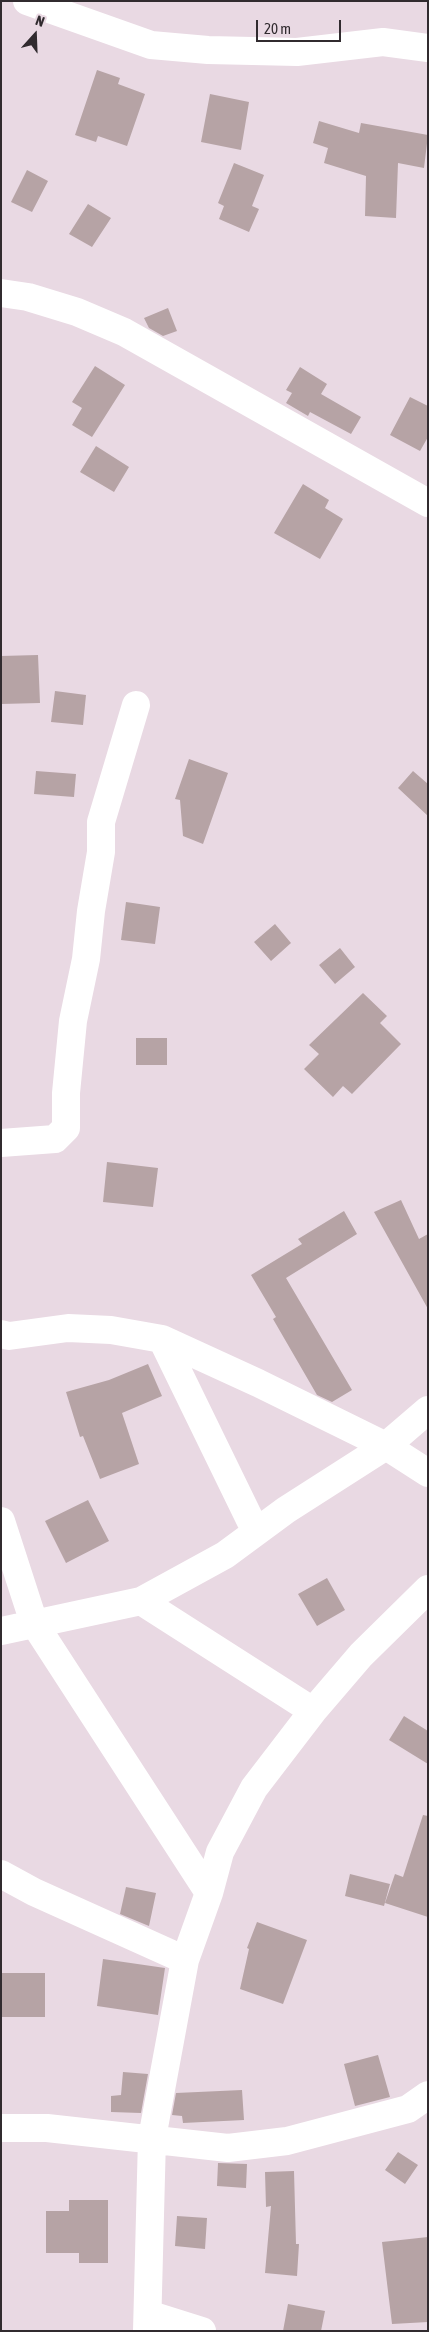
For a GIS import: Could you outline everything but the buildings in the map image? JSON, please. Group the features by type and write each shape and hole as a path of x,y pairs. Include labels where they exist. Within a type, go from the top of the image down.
{"street":[{"path":"27,1 151,45 208,50 297,52 383,42 428,48"},
{"path":"1,293 28,297 77,312 124,332 428,503"},
{"path":"1,1143 55,1139 66,1128 66,1093 72,1020 86,959 91,911 101,852 101,822 136,705"},
{"path":"1,1334 9,1336 76,1328 111,1330 162,1340 258,1383 386,1446 428,1473"},
{"path":"162,1340 256,1532"},
{"path":"1,1631 141,1601 225,1555 286,1510 386,1446 428,1410"},
{"path":"1,1521 34,1623 209,1893"},
{"path":"202,2331 148,2323 152,2138 185,1960 209,1893 220,1852 254,1788 313,1711 361,1655 428,1588"},
{"path":"141,1601 313,1711"},
{"path":"1,1874 34,1892 185,1960"},
{"path":"1,2128 47,2128 152,2138 228,2148 286,2141 408,2109 428,2095"}]}
